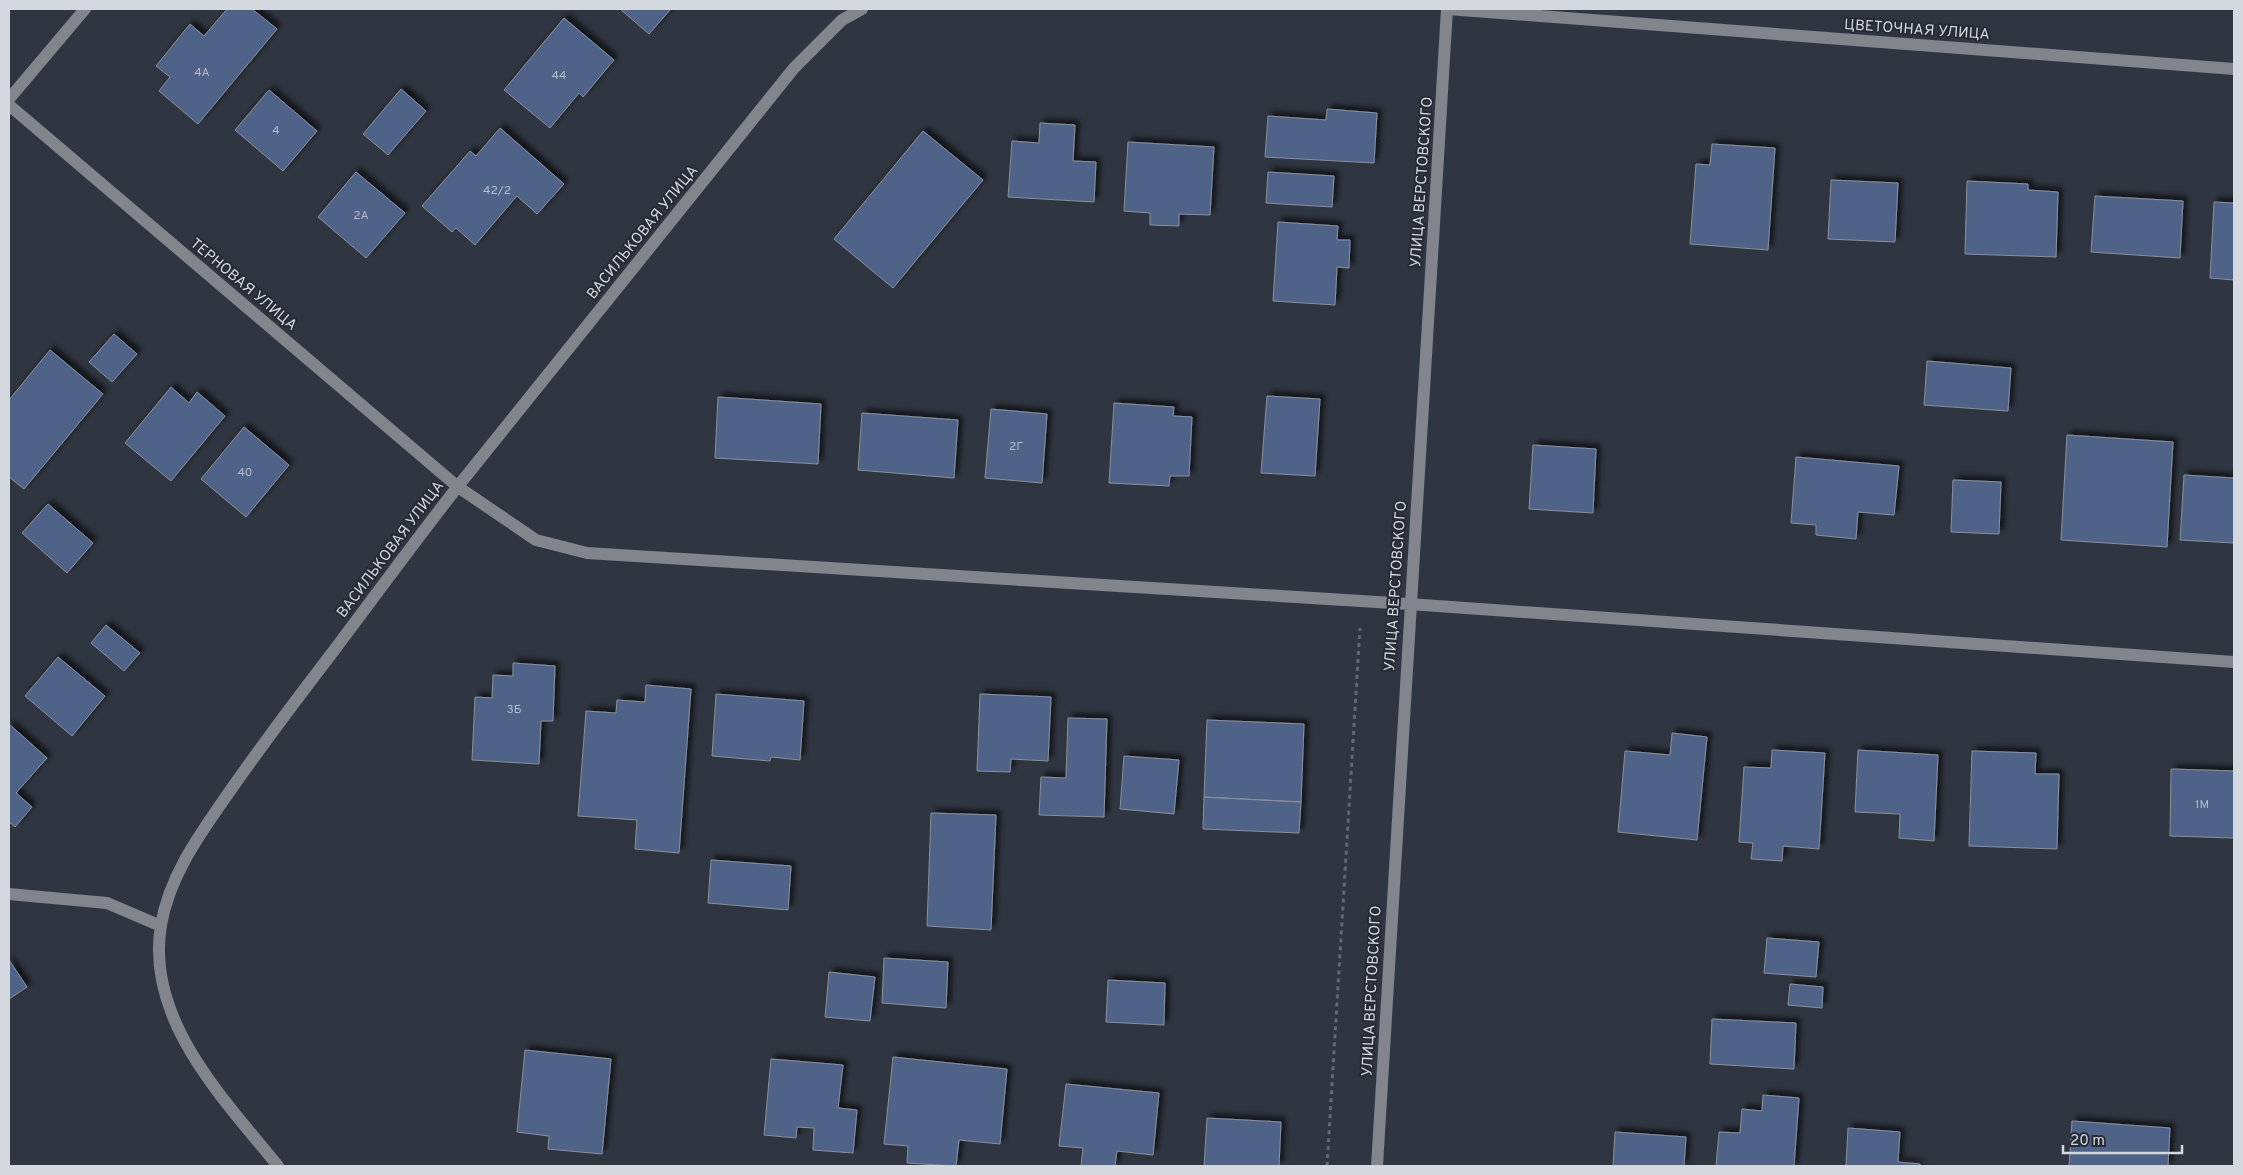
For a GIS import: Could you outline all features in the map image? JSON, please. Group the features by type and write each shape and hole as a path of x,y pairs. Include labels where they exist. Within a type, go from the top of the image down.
{"street":[{"path":"9,99 85,9"},
{"name":"ВАСИЛЬКОВАЯ УЛИЦА","path":"278,1166 220,1094 186,1047 164,988 160,954 161,926 170,894 181,867 201,834 266,740 458,487 794,68 842,20 862,9"},
{"name":"ЦВЕТОЧНАЯ УЛИЦА","path":"1447,9 2234,69"},
{"name":"УЛИЦА ВЕРСТОВСКОГО","path":"1377,1166 1409,604 1447,9"},
{"name":"ТЕРНОВАЯ УЛИЦА","path":"9,105 458,487 536,540 587,553 1409,604 2234,662"},
{"path":"9,894 107,903 161,926"}],"path":[{"path":"1327,1166 1361,602"}],"building":[{"path":"227,9 252,9 277,29 198,124 159,91 170,77 156,66 190,24 204,36"},
{"path":"620,9 671,9 649,34"},
{"path":"564,18 614,60 583,97 579,93 550,128 504,90"},
{"path":"401,89 426,111 388,155 363,134"},
{"path":"269,90 317,131 283,171 235,130"},
{"path":"1327,109 1377,113 1374,163 1265,157 1268,116 1326,120"},
{"path":"1040,123 1075,125 1073,161 1096,162 1094,202 1008,197 1012,141 1039,143"},
{"path":"500,128 564,184 537,214 517,196 475,245 456,228 452,232 422,206 470,151 476,156"},
{"path":"923,131 983,180 893,288 834,239"},
{"path":"1128,142 1214,147 1210,215 1179,214 1179,226 1150,225 1150,213 1124,211"},
{"path":"1712,144 1775,148 1768,250 1690,244 1696,164 1710,165"},
{"path":"356,172 405,213 366,258 318,217"},
{"path":"1268,172 1334,176 1332,207 1266,203"},
{"path":"1831,180 1898,183 1895,242 1828,239"},
{"path":"1967,181 2028,184 2028,190 2058,192 2056,257 1965,254"},
{"path":"2095,196 2183,201 2180,258 2091,252"},
{"path":"2214,202 2234,203 2234,280 2210,278"},
{"path":"1278,222 1338,226 1337,240 1350,240 1349,268 1337,267 1335,305 1273,301"},
{"path":"114,334 137,354 112,382 89,362"},
{"path":"50,350 103,394 24,489 9,477 9,400"},
{"path":"1927,361 2011,368 2008,411 1924,405"},
{"path":"171,387 189,403 197,392 225,416 171,481 125,443"},
{"path":"1267,396 1320,399 1315,476 1261,473"},
{"path":"718,397 821,404 818,464 715,458"},
{"path":"1114,403 1174,407 1173,416 1192,417 1189,476 1170,476 1169,486 1109,483"},
{"path":"991,409 1047,414 1042,483 985,478"},
{"path":"862,413 958,420 954,478 858,470"},
{"path":"244,427 289,465 246,517 201,479"},
{"path":"2067,435 2173,442 2167,547 2061,540"},
{"path":"1533,445 1596,449 1593,513 1529,509"},
{"path":"1796,457 1899,466 1894,515 1858,512 1856,539 1816,535 1816,525 1791,523"},
{"path":"2184,475 2234,478 2234,543 2180,540"},
{"path":"1953,480 2001,482 1999,534 1951,532"},
{"path":"48,504 93,543 67,573 22,533"},
{"path":"106,625 140,653 124,671 91,643"},
{"path":"58,657 105,696 72,736 25,696"},
{"path":"513,663 555,666 553,721 541,721 539,764 472,760 475,697 492,698 493,675 513,676"},
{"path":"646,685 691,689 679,853 635,849 637,820 578,816 586,711 616,713 617,700 645,702"},
{"path":"716,694 804,701 800,760 771,757 770,761 712,756"},
{"path":"980,694 1051,697 1048,761 1011,759 1010,772 977,771"},
{"path":"1068,718 1107,719 1104,817 1039,815 1041,777 1066,778"},
{"path":"1207,720 1304,724 1301,802 1204,797"},
{"path":"9,724 47,758 16,793 32,807 15,827 9,822"},
{"path":"1672,733 1707,737 1697,840 1618,832 1625,751 1670,755"},
{"path":"1772,750 1825,753 1819,849 1783,846 1782,861 1751,859 1753,843 1739,842 1744,767 1771,768"},
{"path":"1858,750 1938,755 1934,841 1899,838 1900,814 1855,812"},
{"path":"1972,751 2036,753 2035,774 2059,774 2057,849 1969,846"},
{"path":"1124,756 1179,760 1174,814 1120,809"},
{"path":"2171,769 2234,771 2234,838 2170,836"},
{"path":"1204,797 1301,802 1299,833 1203,829"},
{"path":"931,813 996,815 991,930 927,926"},
{"path":"711,860 791,866 788,910 708,903"},
{"path":"1767,938 1819,942 1816,977 1764,973"},
{"path":"884,958 948,962 946,1008 882,1003"},
{"path":"9,960 27,987 9,999"},
{"path":"829,972 875,977 870,1021 825,1017"},
{"path":"1108,980 1165,983 1164,1025 1106,1022"},
{"path":"1790,984 1823,987 1822,1008 1788,1005"},
{"path":"1712,1019 1796,1023 1794,1069 1710,1064"},
{"path":"525,1050 611,1059 602,1154 548,1149 549,1136 517,1132"},
{"path":"893,1057 1007,1069 1000,1144 959,1140 956,1166 907,1163 908,1146 884,1144"},
{"path":"771,1059 843,1065 838,1108 857,1110 853,1153 813,1150 814,1128 797,1127 796,1138 764,1135"},
{"path":"1066,1084 1159,1093 1153,1155 1117,1151 1115,1166 1081,1166 1083,1148 1059,1146"},
{"path":"1763,1095 1799,1098 1794,1166 1716,1166 1719,1132 1740,1133 1742,1109 1762,1111"},
{"path":"1207,1118 1281,1122 1279,1166 1204,1166"},
{"path":"2072,1121 2170,1128 2168,1166 2069,1166"},
{"path":"1848,1128 1900,1132 1898,1162 1920,1164 1920,1166 1846,1166"},
{"path":"1615,1132 1686,1137 1684,1166 1613,1166"}]}
